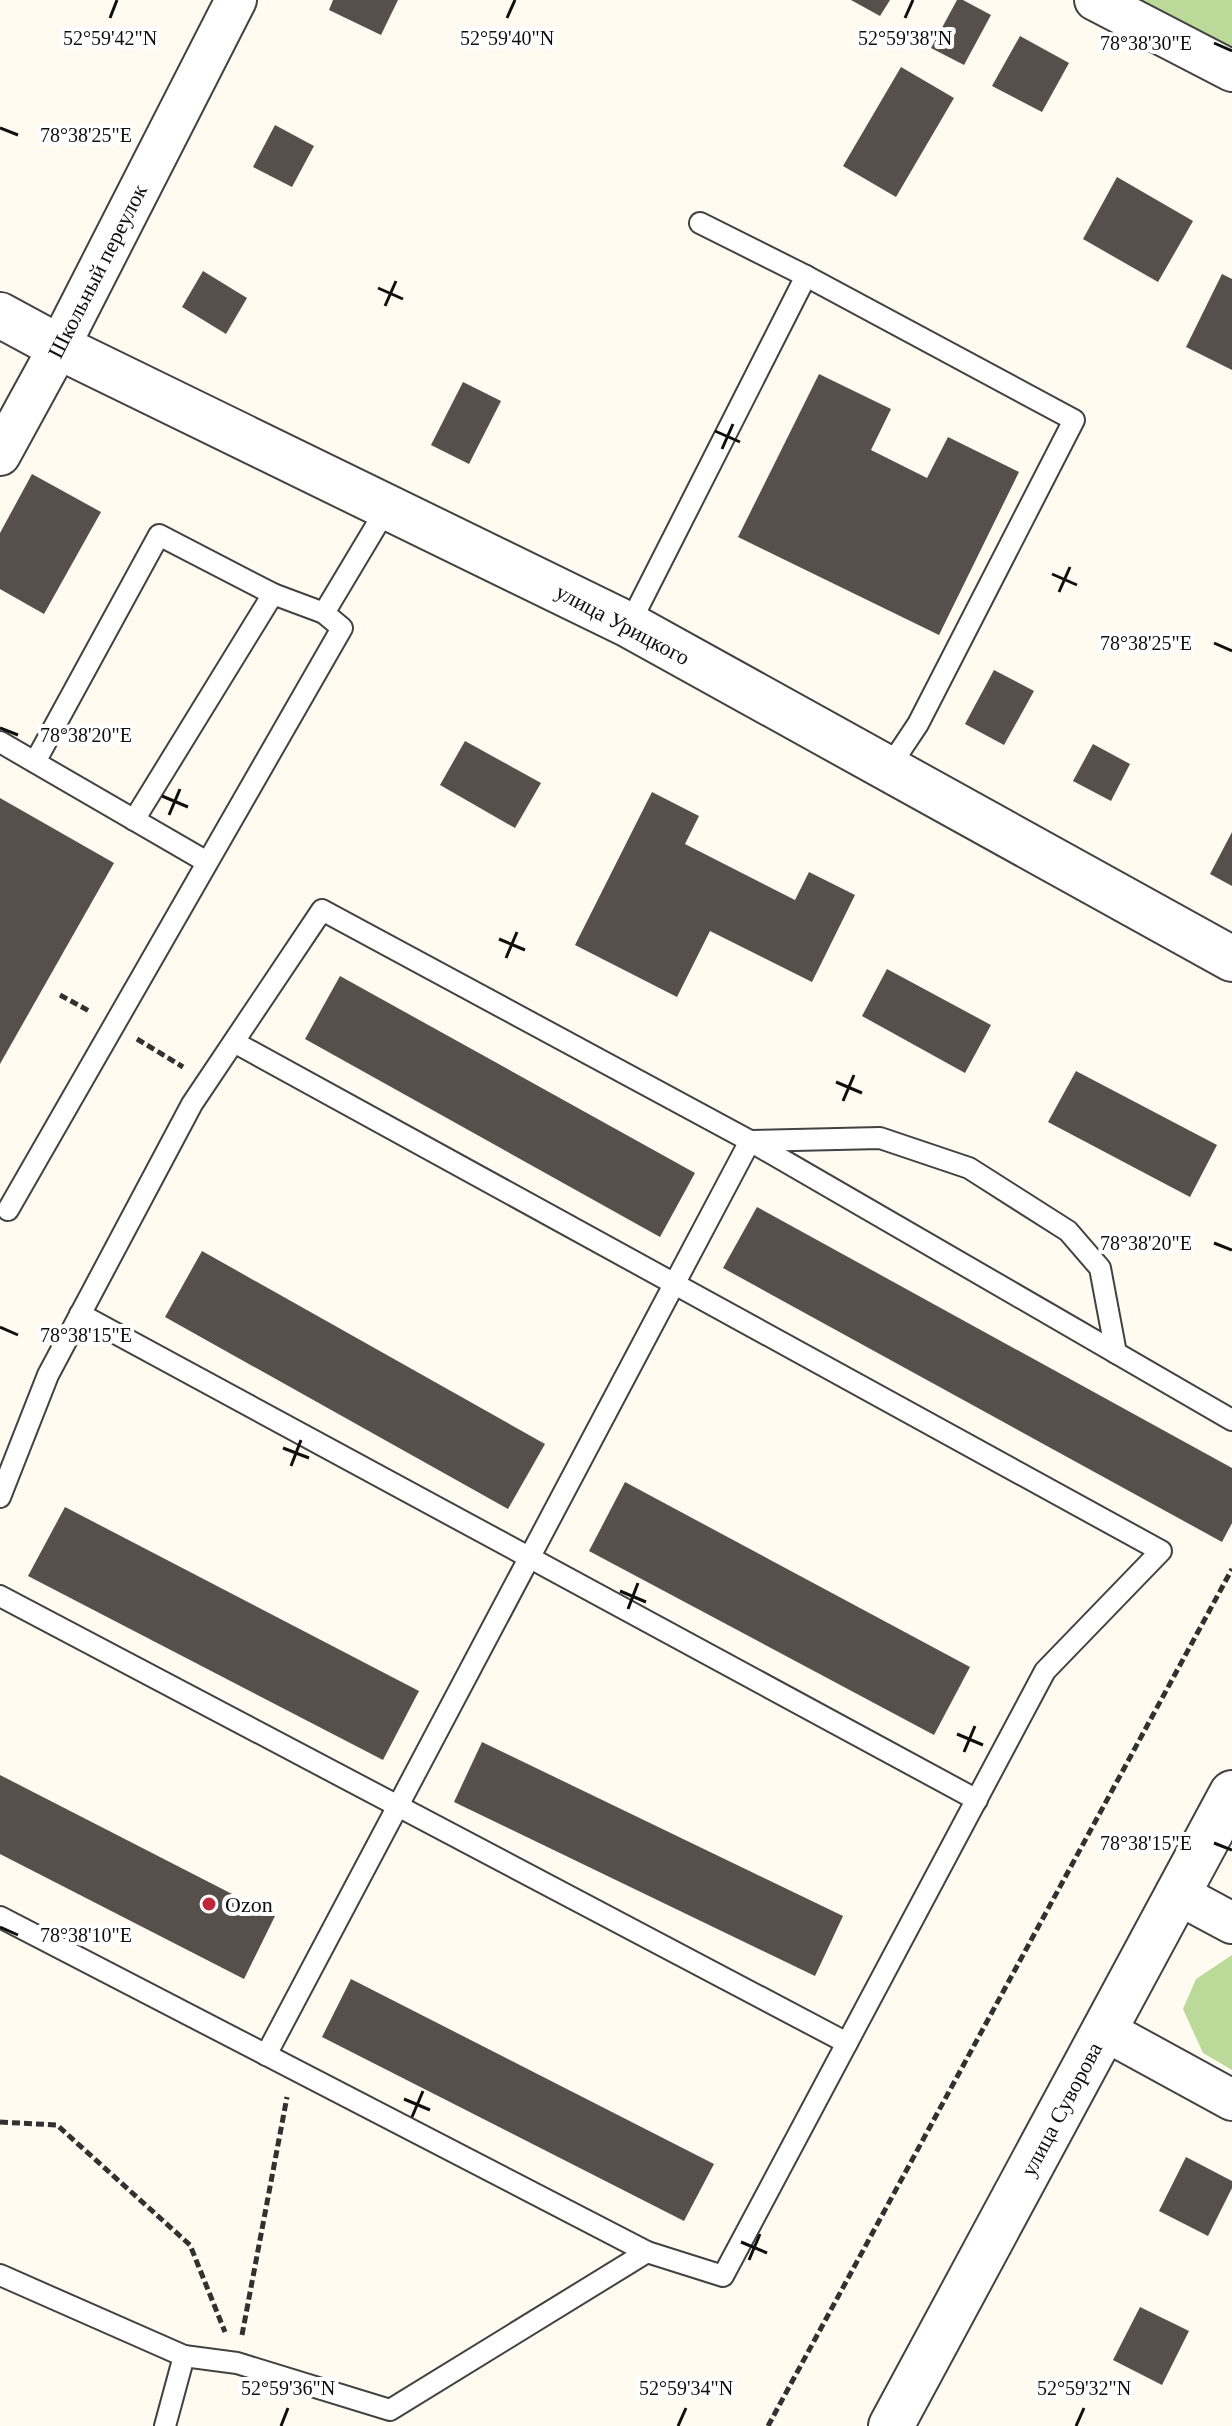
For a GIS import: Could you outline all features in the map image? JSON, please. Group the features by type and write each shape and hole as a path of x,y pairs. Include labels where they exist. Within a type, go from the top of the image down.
{"street":[{"name":"Школьный переулок","path":"0,455 59,347 236,0"},
{"path":"1095,0 1232,71"},
{"name":"улица Урицкого","path":"0,315 59,347 629,625 1232,959"},
{"name":"улица Суворова","path":"891,2426 1232,1793"},
{"path":"1176,1893 1232,1923"},
{"path":"1104,2030 1232,2100"}],"lane":[{"path":"700,223 806,276 1074,420 918,724 888,769"},
{"path":"629,625 806,276"},
{"path":"324,613 388,506"},
{"path":"8,1210 342,628 324,613 273,594 159,535 35,762"},
{"path":"134,820 273,594"},
{"path":"0,742 207,862"},
{"path":"0,1497 48,1375 192,1104 322,910 750,1141 1232,1420"},
{"path":"0,1917 647,2252 723,2276 1045,1671 1161,1551 234,1042"},
{"path":"750,1141 880,1138 969,1168 1068,1231 1100,1268 1116,1353"},
{"path":"266,2055 750,1141"},
{"path":"80,1314 977,1800"},
{"path":"0,1596 847,2043"},
{"path":"0,2275 184,2356 237,2363 391,2418 647,2252"},
{"path":"165,2426 184,2356"}],"path":[{"path":"768,2426 1232,1569"},
{"path":"237,2363 292,2068"},
{"path":"0,2122 57,2125 190,2245 237,2363"}],"green space":[{"path":"1125,0 1232,0 1232,58"},
{"path":"1232,1955 1232,2070 1203,2053 1183,2009 1196,1979"}],"building":[{"path":"333,0 398,0 381,35 329,10"},
{"path":"851,0 890,0 880,16"},
{"path":"957,0 963,0 991,15 964,65 931,48"},
{"path":"1020,36 1069,63 1042,112 992,86"},
{"path":"901,67 954,98 896,197 843,166"},
{"path":"275,125 314,146 292,187 253,167"},
{"path":"1117,177 1193,221 1158,282 1083,239"},
{"path":"203,271 247,298 226,334 182,307"},
{"path":"1222,274 1232,279 1232,370 1186,347"},
{"path":"819,374 891,409 871,450 927,478 948,437 1019,472 939,635 738,537"},
{"path":"463,382 501,401 469,464 431,445"},
{"path":"32,474 101,512 44,614 0,589 0,533"},
{"path":"994,670 1034,691 1004,745 965,724"},
{"path":"465,741 541,783 515,828 440,785"},
{"path":"1093,744 1130,764 1111,801 1073,781"},
{"path":"652,792 699,816 685,844 795,900 809,872 855,895 812,982 710,931 677,997 575,945"},
{"path":"0,798 114,863 0,1064"},
{"path":"1232,832 1232,886 1210,874"},
{"path":"887,969 991,1025 965,1073 862,1016"},
{"path":"340,976 695,1173 660,1237 305,1039"},
{"path":"1076,1071 1217,1145 1190,1197 1048,1122"},
{"path":"757,1207 1232,1468 1232,1523 1222,1542 723,1268"},
{"path":"202,1251 545,1444 508,1509 165,1317"},
{"path":"625,1482 970,1667 934,1735 589,1551"},
{"path":"65,1507 419,1691 383,1760 28,1576"},
{"path":"482,1742 843,1916 815,1976 454,1802"},
{"path":"0,1775 275,1916 244,1979 0,1854"},
{"path":"351,1979 714,2164 684,2221 322,2037"},
{"path":"1186,2157 1232,2181 1232,2188 1208,2236 1159,2211"},
{"path":"1140,2307 1189,2331 1162,2385 1113,2360"}],"place":[{"name":"Ozon","path":"209,1904"}]}
